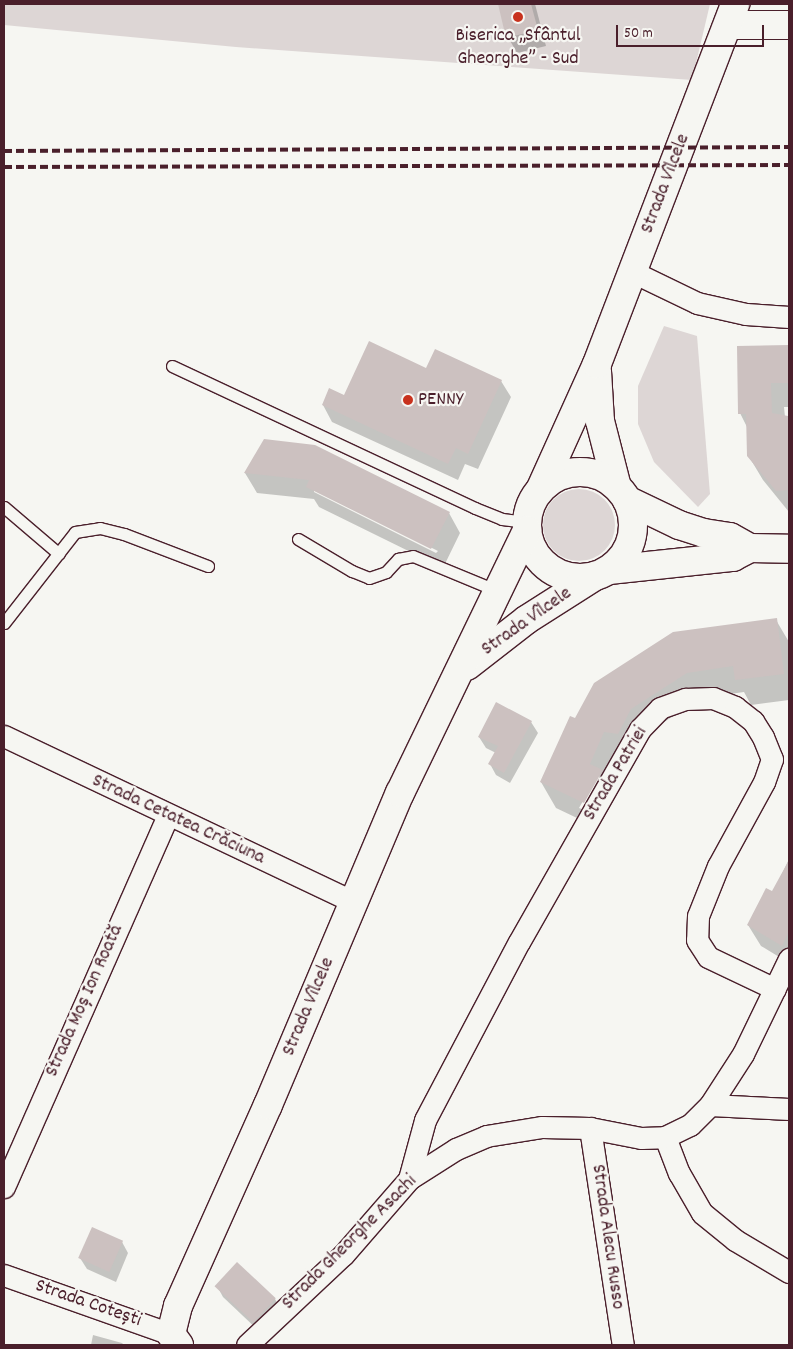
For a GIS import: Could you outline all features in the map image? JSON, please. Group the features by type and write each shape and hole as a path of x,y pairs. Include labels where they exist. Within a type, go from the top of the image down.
{"main road":[{"path":"731,14 789,25"},
{"name":"Strada Vîlcele","path":"541,488 597,364 731,14"},
{"name":"Strada Vîlcele","path":"597,364 600,421 622,494"},
{"path":"750,548 733,557 602,573 579,578 564,576 550,570 538,559 530,546 526,526 534,498 541,488 563,475 587,472 603,477 622,494 679,525 704,533 730,537 750,548 789,549"},
{"path":"602,573 621,559 629,546 632,531 632,515 622,494"},
{"name":"Strada Vîlcele","path":"173,1342 178,1306 268,1105 400,793 461,670 526,526"},
{"name":"Strada Vîlcele","path":"461,670 526,620 602,573"}],"street":[{"path":"633,272 698,303 746,314 789,317"},
{"name":"Strada Patriei","path":"409,1180 425,1120 510,959 640,729 660,708 685,699 712,698 735,707 753,721 764,737 772,760 764,782 718,866 698,916 697,940 708,957 775,989"},
{"name":"Strada Cetatea Crăciuna","path":"4,736 353,902"},
{"name":"Strada Moș Ion Roată","path":"4,1188 168,815"},
{"path":"789,960 743,1054 710,1105 690,1125 665,1137 679,1173 702,1213 735,1240 789,1272"},
{"path":"710,1105 789,1109"},
{"name":"Strada Gheorghe Asachi","path":"246,1345 343,1256 409,1180 456,1150 486,1136 542,1127 590,1128 641,1138 665,1137"},
{"name":"Strada Alecu Russo","path":"590,1128 623,1345"},
{"name":"Strada Cotești","path":"4,1276 173,1342"}],"lane":[{"path":"172,366 475,508 526,526"},
{"path":"4,507 59,554"},
{"path":"4,623 75,532 100,528 124,534 208,566"},
{"path":"298,539 369,578 386,572 398,559 413,556 498,591"}],"shaded area":[{"path":"4,4 710,4 692,80 236,47 4,25"},
{"path":"664,326 697,336 710,494 698,507 654,462 638,424 638,386"},
{"path":"579,489 599,495 609,505 615,525 609,545 599,555 579,561 559,555 549,545 543,525 549,505 559,495"}],"building":[{"name":"Biserica „Sfântul Gheorghe” - Sud","path":"498,4 531,4 538,30 506,38"},
{"name":"PENNY","path":"369,341 426,368 435,349 502,380 468,454 456,448 448,464 322,405 329,388 344,395"},
{"path":"789,345 789,383 771,383 772,413 788,416 789,490 776,491 747,456 746,414 738,414 737,346"},
{"path":"264,439 315,445 450,512 431,549 306,487 309,480 244,473"},
{"path":"777,618 784,674 735,680 733,666 687,673 631,709 618,734 604,732 590,764 603,770 584,803 540,782 570,716 575,718 594,683 673,632"},
{"path":"496,702 532,721 504,773 488,764 498,746 478,737"},
{"path":"789,860 789,931 782,946 747,925 766,888 772,891"},
{"path":"92,1227 123,1241 109,1272 78,1258"},
{"path":"237,1262 276,1298 253,1322 214,1286"}],"railway":[{"path":"4,151 789,147"},
{"path":"4,167 789,165"}],"place":[{"name":"Biserica „Sfântul Gheorghe” - Sud","path":"518,17"},
{"name":"PENNY","path":"408,400"}]}
